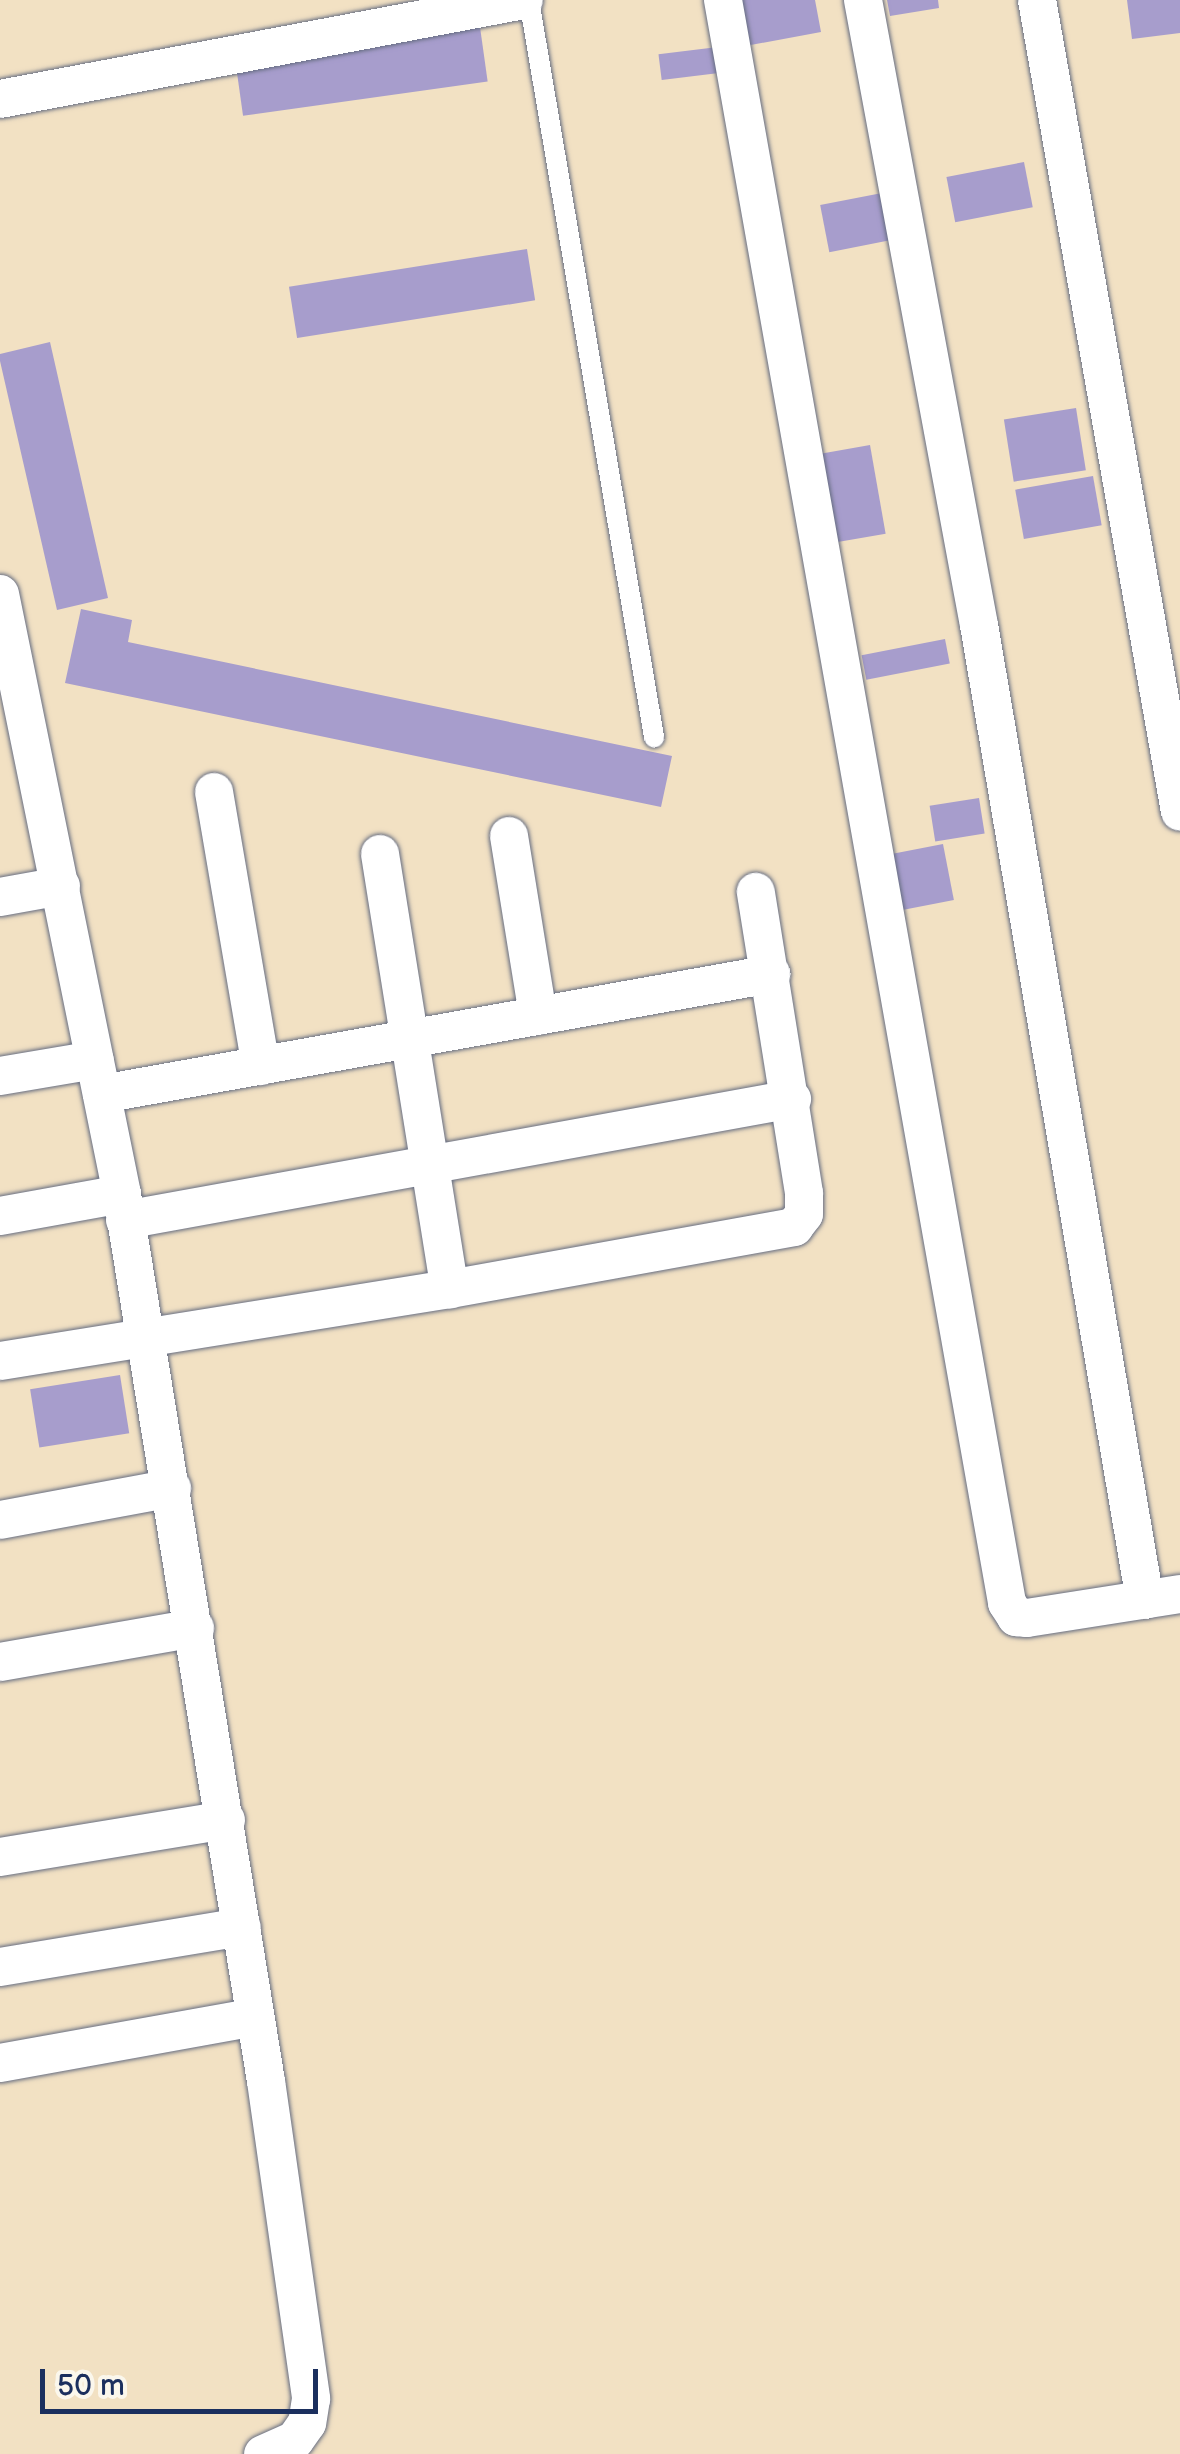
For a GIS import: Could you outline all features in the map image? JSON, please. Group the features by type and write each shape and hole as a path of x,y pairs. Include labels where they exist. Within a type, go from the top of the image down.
{"street":[{"path":"0,99 526,0"},
{"path":"723,0 1007,1602 1016,1617 1027,1618 1162,1597 863,0"},
{"path":"1037,0 1180,812"},
{"path":"0,594 15,736 61,886 124,1207 226,1820 311,2399 306,2423 296,2440 263,2454"},
{"path":"214,792 260,1066"},
{"path":"510,836 538,1016"},
{"path":"380,854 450,1289"},
{"path":"0,897 61,886"},
{"path":"0,1361 450,1289 794,1227 804,1214 804,1193 792,1098 756,892"},
{"path":"0,1076 99,1077 260,1066 770,974"},
{"path":"0,1216 124,1207 430,1165 792,1098"},
{"path":"0,1520 172,1488"},
{"path":"0,1662 195,1628"},
{"path":"0,1857 226,1820"},
{"path":"0,1968 242,1927"},
{"path":"0,2063 255,2017"}],"lane":[{"path":"526,0 654,737"}],"building":[{"path":"731,0 815,0 821,32 740,47"},
{"path":"887,0 938,0 939,8 890,16"},
{"path":"1127,0 1180,0 1180,33 1132,39"},
{"path":"480,27 488,81 243,116 235,61"},
{"path":"726,46 729,72 662,80 659,54"},
{"path":"1024,162 1033,207 955,222 946,177"},
{"path":"882,193 891,240 829,252 820,205"},
{"path":"527,249 535,300 297,338 289,287"},
{"path":"50,342 108,598 57,610 0,361 0,354"},
{"path":"1076,408 1086,470 1014,482 1004,419"},
{"path":"870,445 886,534 833,543 818,454"},
{"path":"1093,476 1102,525 1024,539 1015,490"},
{"path":"81,609 132,620 128,642 672,756 661,807 65,683"},
{"path":"945,639 950,664 866,680 862,655"},
{"path":"979,798 985,834 935,841 930,806"},
{"path":"943,844 954,900 896,911 885,855"},
{"path":"120,1375 129,1433 39,1448 30,1389"}]}
